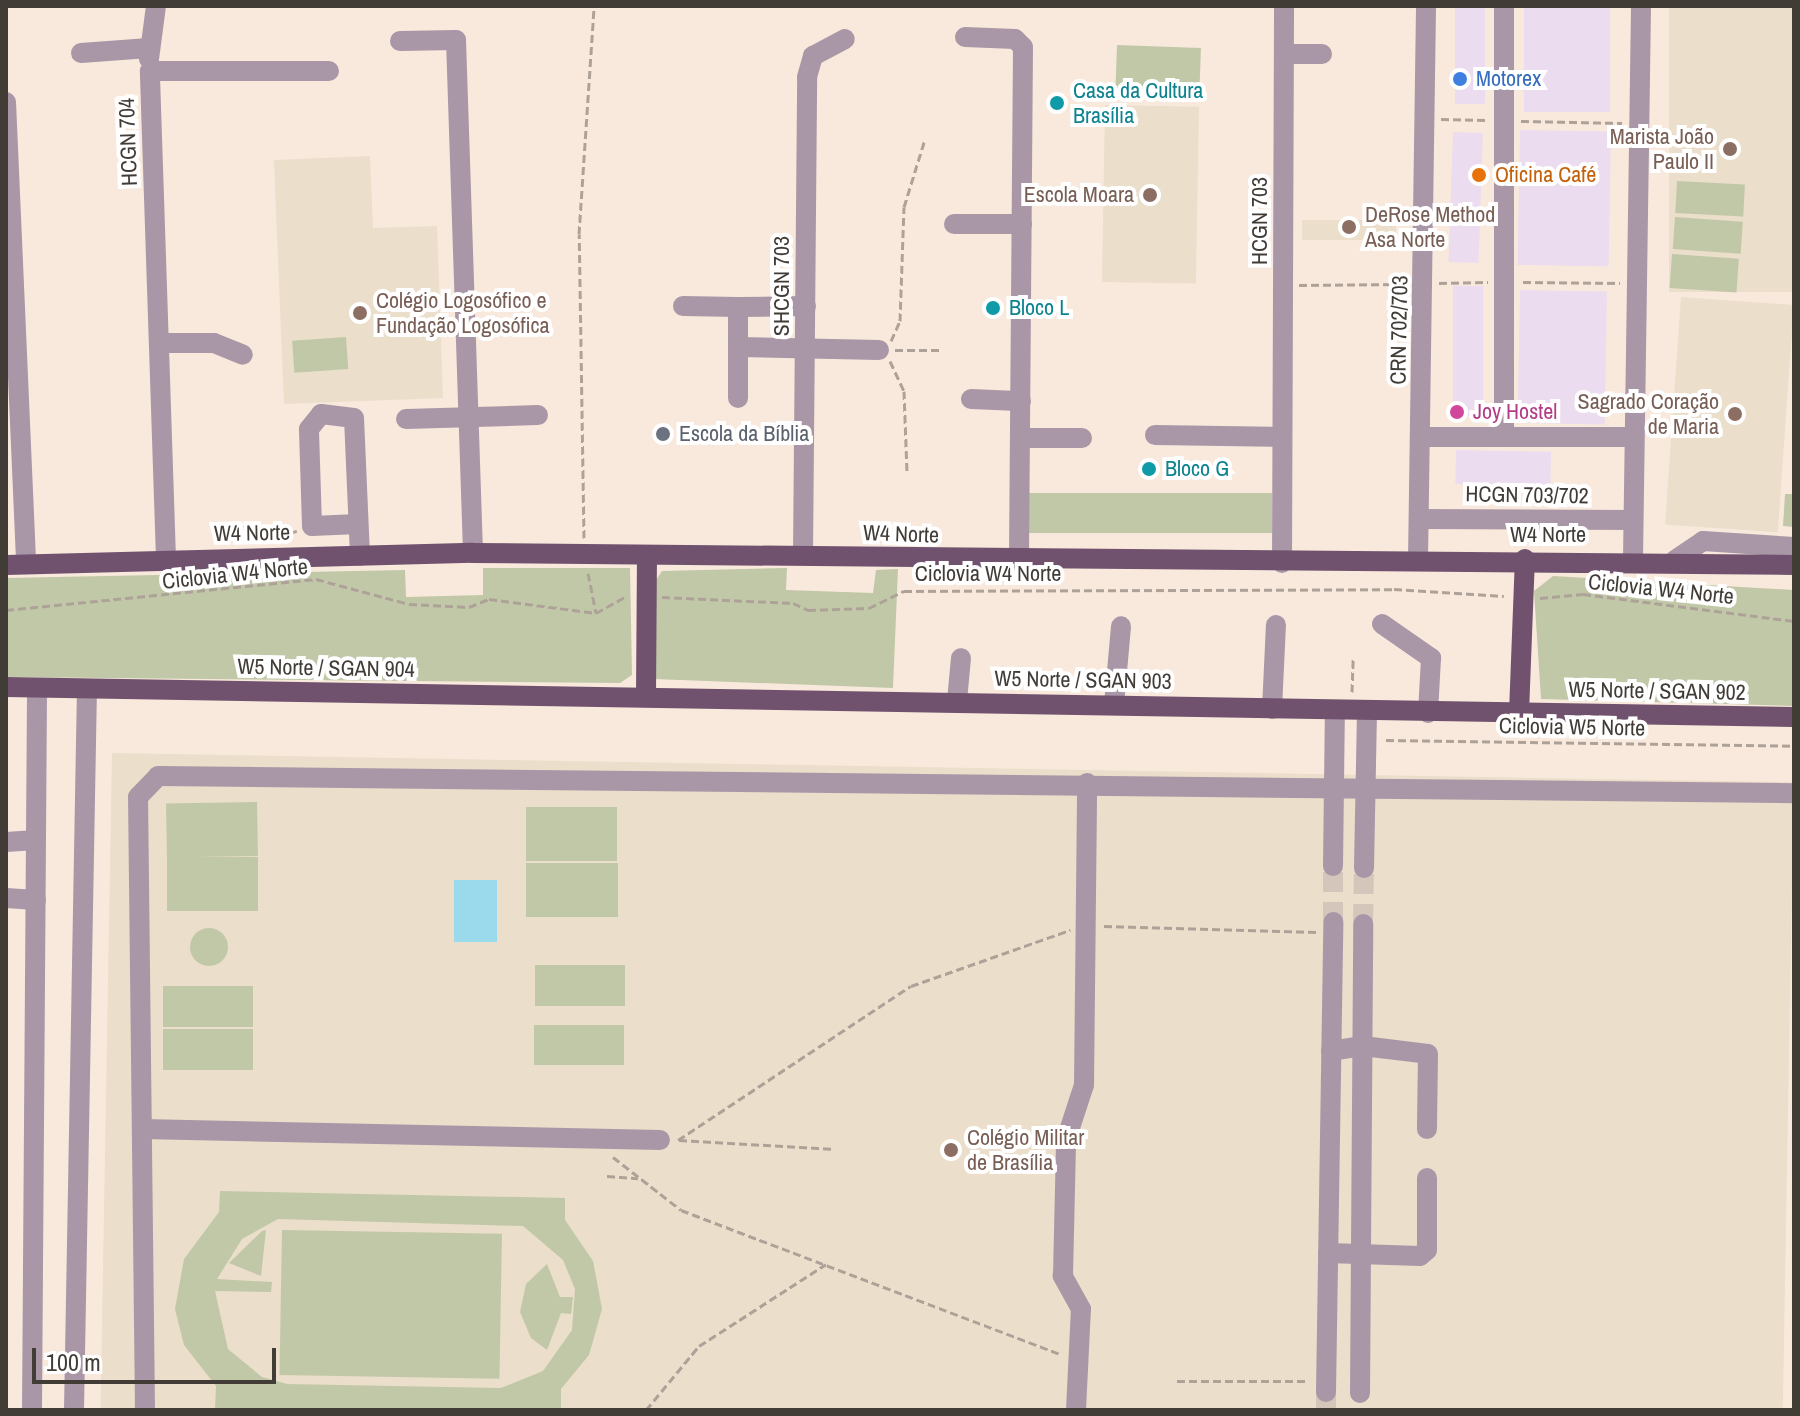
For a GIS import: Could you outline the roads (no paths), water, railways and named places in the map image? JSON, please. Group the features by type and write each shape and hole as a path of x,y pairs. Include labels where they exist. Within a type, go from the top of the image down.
{"main road":[{"name":"W4 Norte","path":"16,564 473,553 1282,563 1633,559 1794,565"},
{"path":"646,696 647,555"},
{"path":"1519,713 1525,559"},
{"name":"W5 Norte / SGAN 904","path":"6,687 646,696"},
{"name":"W5 Norte / SGAN 903","path":"646,696 1519,713"},
{"name":"W5 Norte / SGAN 902","path":"1519,713 1794,717"}],"street":[{"path":"150,71 149,48 156,6"},
{"name":"HCGN 703","path":"1282,563 1284,6"},
{"name":"CRN 702/703","path":"1418,560 1421,519 1426,6"},
{"path":"1504,6 1504,436"},
{"path":"1633,559 1641,6"},
{"path":"965,37 1015,39 1023,47 1019,561"},
{"path":"400,41 465,39 473,553"},
{"name":"SHCGN 703","path":"803,555 808,66 822,49 845,39"},
{"path":"81,53 149,48"},
{"path":"1285,54 1322,54"},
{"name":"HCGN 704","path":"166,559 150,71 329,71"},
{"path":"6,102 16,564"},
{"path":"954,224 1022,224"},
{"path":"683,306 806,306"},
{"path":"738,307 738,398"},
{"path":"159,343 206,343 243,355"},
{"path":"738,347 879,350"},
{"path":"971,399 1021,401"},
{"path":"358,524 312,526 309,429 321,414 354,418 360,556"},
{"path":"406,419 473,414 538,415"},
{"path":"1155,435 1282,437"},
{"path":"1422,437 1633,437"},
{"path":"1021,438 1082,438"},
{"name":"HCGN 703/702","path":"1421,519 1633,520"},
{"path":"1675,560 1703,541 1794,547"},
{"path":"1382,624 1431,658 1428,713"},
{"path":"1272,709 1276,625"},
{"path":"1114,705 1121,626"},
{"path":"957,701 961,658"},
{"path":"32,1410 37,688"},
{"path":"74,1410 87,689"},
{"path":"1352,711 1366,785 1364,868"},
{"path":"1333,866 1335,785 1352,711"},
{"path":"145,1410 138,797 158,776 1366,785 1794,793"},
{"path":"1076,1410 1081,1309 1063,1260 1066,1140 1084,1085 1087,783"},
{"path":"6,842 36,840"},
{"path":"6,898 36,900"},
{"path":"1360,1393 1363,924"},
{"path":"1326,1386 1333,927"},
{"path":"1331,1051 1363,1046 1428,1054 1427,1129"},
{"path":"142,1129 669,1140"},
{"path":"1328,1253 1427,1250 1427,1178"}],"water":[{"path":"454,880 497,880 497,942 454,942"}],"tunnel":[{"path":"1333,866 1333,922"},
{"path":"1363,924 1364,868"},
{"path":"1326,1392 1326,1410"}],"place":[{"name":"Motorex","path":"1460,79"},
{"name":"Casa da Cultura Brasília","path":"1057,103"},
{"name":"Marista João Paulo II","path":"1730,149"},
{"name":"Oficina Café","path":"1479,175"},
{"name":"Escola Moara","path":"1150,195"},
{"name":"DeRose Method Asa Norte","path":"1349,227"},
{"name":"Bloco L","path":"993,308"},
{"name":"Colégio Logosófico e Fundação Logosófica","path":"360,313"},
{"name":"Joy Hostel","path":"1457,412"},
{"name":"Sagrado Coração de Maria","path":"1735,414"},
{"name":"Escola da Bíblia","path":"663,434"},
{"name":"Bloco G","path":"1149,469"},
{"name":"Colégio Militar de Brasília","path":"951,1150"}]}
